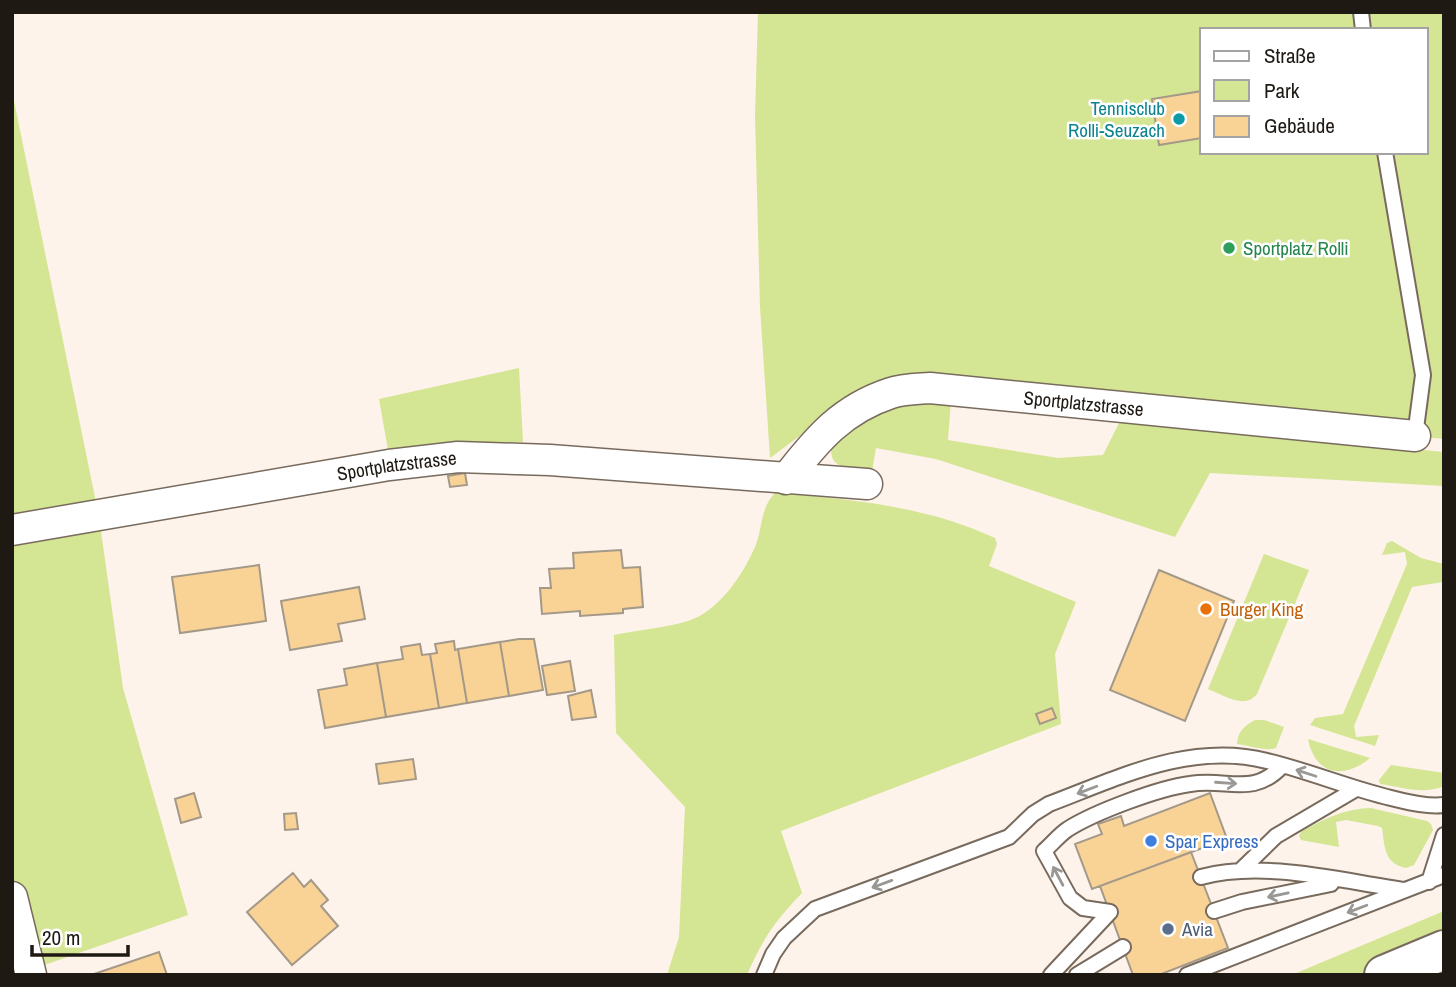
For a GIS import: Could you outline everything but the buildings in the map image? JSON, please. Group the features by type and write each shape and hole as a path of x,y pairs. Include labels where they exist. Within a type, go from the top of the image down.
{"highway":[{"path":"1384,975 1444,950"}],"street":[{"name":"Sportplatzstrasse","path":"786,479 819,437 854,409 894,392 930,388 1415,436"},
{"name":"Sportplatzstrasse","path":"12,530 389,465 458,457 550,460 867,484"},
{"path":"12,897 31,975"}],"lane":[{"path":"1385,154 1423,374 1415,436"},
{"path":"764,975 784,938 815,909 1009,837 1033,814 1049,804 1137,770 1185,758 1251,758 1406,802 1444,805"},
{"path":"1051,975 1110,912 1083,908 1070,898 1044,851 1066,830 1150,794 1176,786 1203,782 1260,783 1282,765"},
{"path":"1242,869 1276,836 1356,789"},
{"path":"1429,882 1444,835"},
{"path":"1201,877 1242,869 1267,870 1406,891"},
{"path":"1187,975 1444,875"},
{"path":"1213,911 1242,902 1343,881"},
{"path":"1077,975 1123,947"}],"green space":[{"path":"758,12 1444,12 1444,439 995,395 844,403 770,458 760,307 755,116"},
{"path":"12,91 99,517 123,688 188,915 30,970 12,897"},
{"path":"519,368 523,442 456,443 388,450 379,399"},
{"path":"951,401 948,440 1058,458 1103,455 1120,421 1444,452 1444,486 1210,473 1175,537 936,459 876,448 872,471 841,466 832,457 834,440 887,404"},
{"path":"775,493 887,506 915,511 969,527 995,538 997,544 989,566 1076,602 1055,654 1061,724 781,831 802,893 770,931 747,975 667,975 679,937 685,807 616,733 614,635 688,621 710,609 736,581 750,558 758,540 767,505"},
{"path":"1392,541 1421,558 1444,564 1443,582 1412,587 1354,726 1356,737 1379,735 1375,746 1310,725 1315,718 1343,714 1407,564 1405,552 1382,555 1387,543"},
{"path":"1264,554 1309,570 1257,694 1252,699 1240,701 1208,689"},
{"path":"1255,720 1264,720 1284,727 1276,748 1262,749 1237,744 1242,729"},
{"path":"1308,739 1370,758 1350,769 1332,770 1317,760"},
{"path":"1391,765 1444,773 1444,786 1420,790 1380,784 1379,780"},
{"path":"1371,808 1431,824 1433,830 1414,865 1406,868 1393,862 1385,848 1382,828 1378,826 1346,820 1336,822 1339,847 1301,840 1299,836 1301,832 1334,816 1351,810"},
{"path":"1444,911 1444,975 1292,975 1313,966"}],"place":[{"name":"Tennisclub Rolli-Seuzach","path":"1179,119"},
{"name":"Sportplatz Rolli","path":"1229,248"},
{"name":"Burger King","path":"1206,609"},
{"name":"Spar Express","path":"1151,841"},
{"name":"Avia","path":"1168,929"}]}
